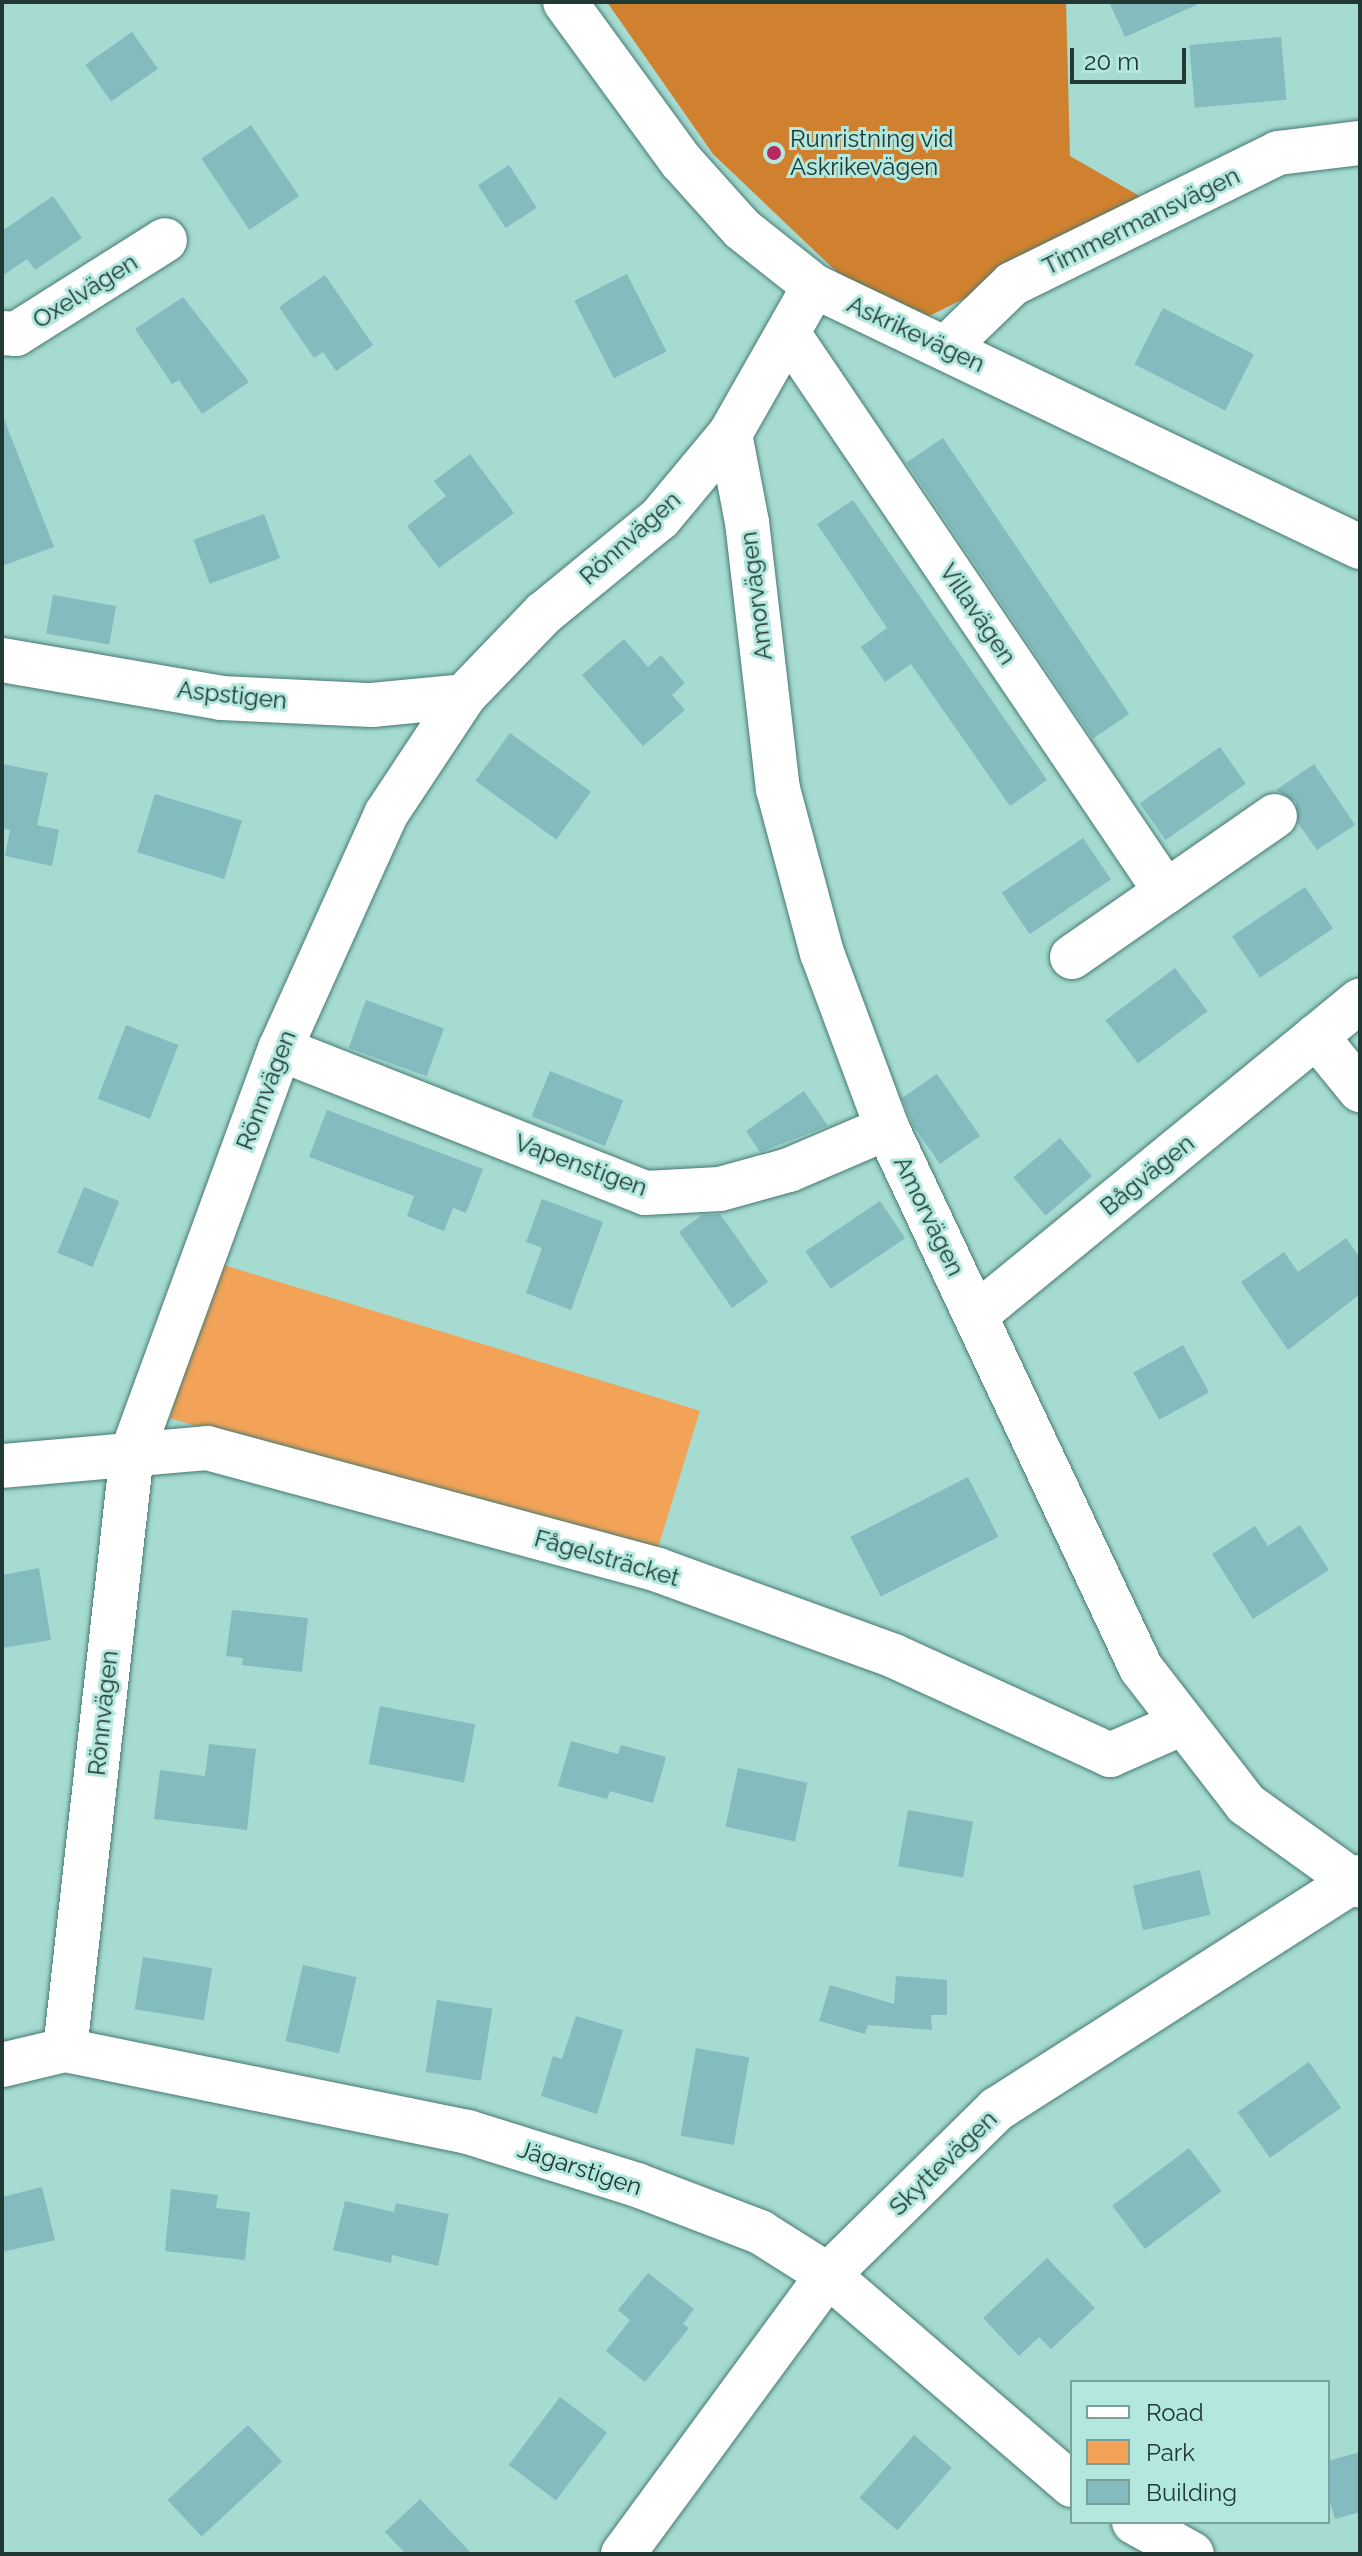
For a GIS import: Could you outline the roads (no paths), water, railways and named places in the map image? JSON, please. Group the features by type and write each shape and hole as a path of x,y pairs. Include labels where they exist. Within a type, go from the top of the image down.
{"street":[{"name":"Askrikevägen","path":"565,2 681,161 742,229 814,286 1360,547"},
{"name":"Timmermansvägen","path":"946,348 1012,284 1278,153 1360,143"},
{"name":"Oxelvägen","path":"2,333 16,334 165,240"},
{"name":"Rönnvägen","path":"65,2050 132,1453 280,1049 386,814 464,696 544,613 660,518 730,434 790,336 814,286"},
{"name":"Villavägen","path":"790,336 1166,892"},
{"name":"Amorvägen","path":"730,434 747,522 778,789 822,953 887,1128 1141,1668 1246,1804 1357,1882"},
{"name":"Aspstigen","path":"2,660 221,698 372,705 464,696"},
{"path":"1072,957 1275,816"},
{"name":"Bågvägen","path":"977,1314 1360,1000"},
{"path":"1316,1036 1360,1090"},
{"name":"Vapenstigen","path":"280,1049 645,1193 734,1185 789,1170 887,1128"},
{"name":"Fågelsträcket","path":"2,1466 207,1448 658,1570 894,1656 1110,1755 1183,1723"},
{"name":"Skyttevägen","path":"623,2554 828,2275 997,2109 1357,1882"},
{"name":"Jägarstigen","path":"2,2065 65,2050 468,2132 637,2185 760,2232 828,2275 1070,2483"},
{"path":"1138,2524 1192,2554"}],"place":[{"name":"Runristning vid Askrikevägen","path":"774,153"}]}
